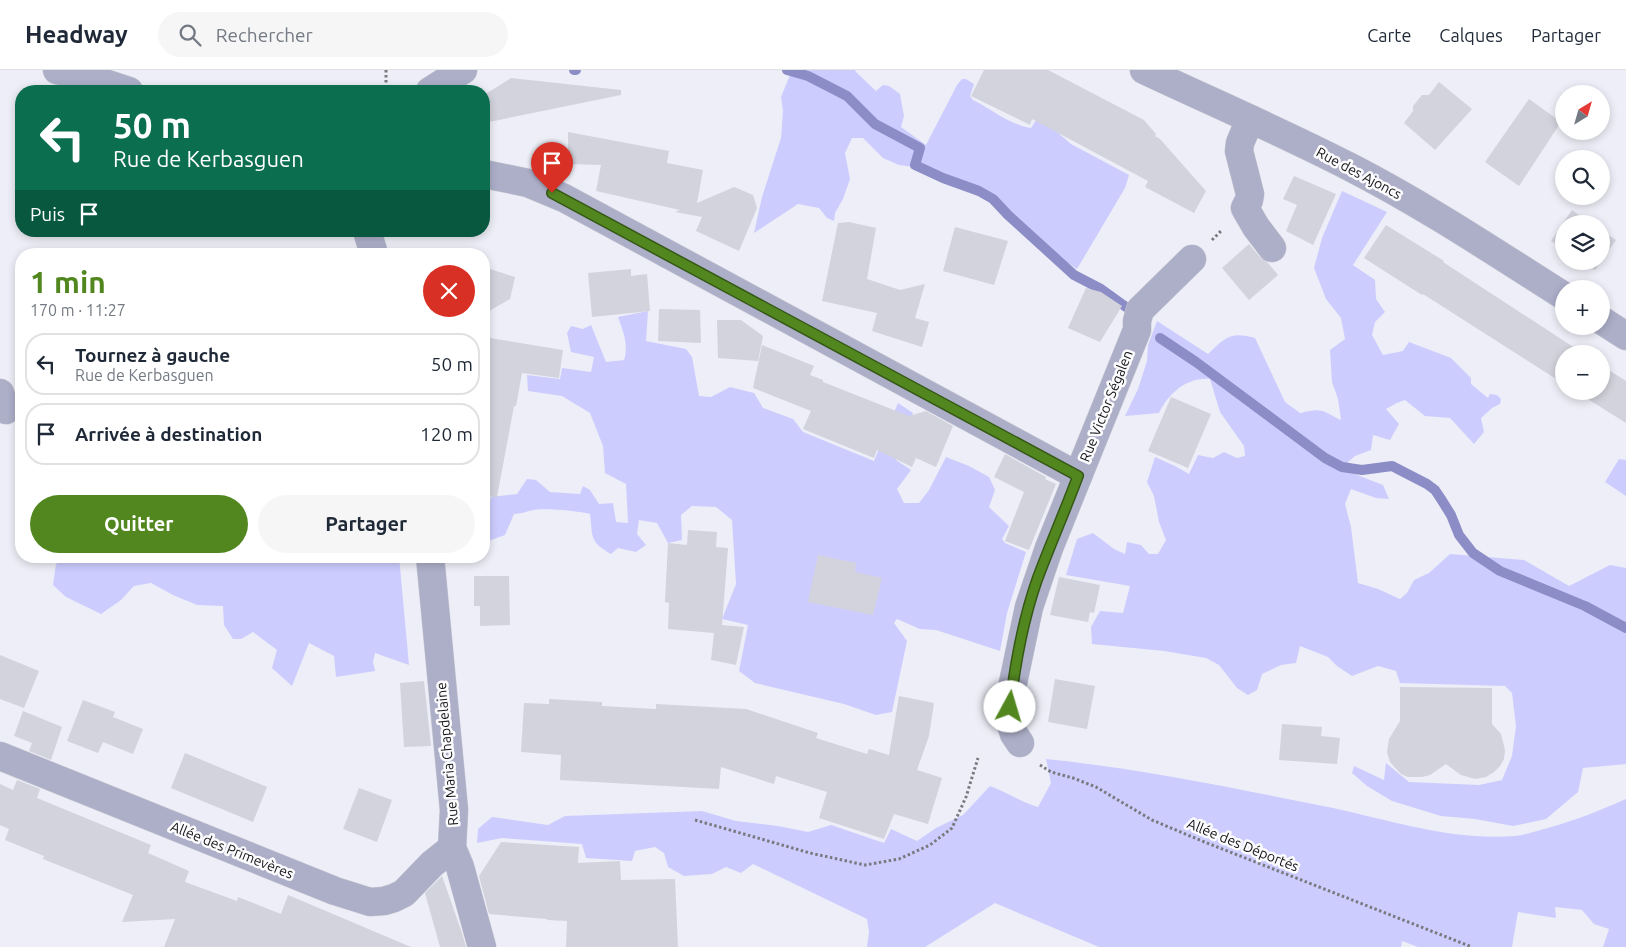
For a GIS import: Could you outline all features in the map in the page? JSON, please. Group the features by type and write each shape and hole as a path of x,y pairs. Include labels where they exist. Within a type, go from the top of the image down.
{"street":[{"path":"57,70 111,85"},
{"path":"439,85 463,70"},
{"name":"Rue des Ajoncs","path":"1144,70 1310,147 1391,190 1555,290"},
{"path":"1250,119 1240,143 1239,151 1250,194 1245,208 1256,227 1272,248"},
{"path":"490,175 528,183 564,198 1078,476"},
{"name":"Rue Victor Ségalen","path":"1020,743 1014,734 1010,721 1012,684 1023,630 1037,580 1137,330 1138,314 1192,259"},
{"path":"1610,326 1626,336"},
{"name":"Rue Maria Chapdelaine","path":"431,563 454,810 452,848 460,867 482,947"},
{"name":"Allée des Primevères","path":"0,756 335,891 370,902 384,901 404,893 432,864 452,848"}],"path":[{"path":"386,70 386,85"},
{"path":"1192,259 1245,208"},
{"name":"Allée des Déportés","path":"1020,743 1041,766 1051,772 1096,788 1152,820 1325,891 1472,947"},
{"path":"695,820 810,853 866,865 899,860 930,845 952,828 966,797 978,758"}],"shaded area":[{"path":"792,70 855,70 876,91 883,85 889,86 900,94 904,116 901,127 926,145 957,85 962,79 966,79 974,84 970,96 973,100 1007,120 1022,126 1031,128 1045,106 1056,131 1071,144 1129,175 1125,188 1077,269 1062,259 1020,223 991,193 930,169 899,165 883,158 863,138 852,138 845,153 850,179 843,199 835,213 834,221 827,218 819,208 798,204 754,233 762,197 781,138 783,111 781,97"},
{"path":"1342,191 1387,212 1353,265 1375,280 1376,299 1385,312 1375,322 1372,335 1383,355 1403,351 1409,342 1451,358 1471,378 1471,384 1488,398 1490,394 1497,395 1501,399 1500,404 1492,408 1481,418 1484,432 1474,444 1450,418 1425,416 1405,400 1386,409 1399,424 1390,440 1373,435 1371,450 1355,456 1348,462 1352,473 1383,485 1389,499 1376,498 1351,489 1345,504 1351,527 1358,583 1378,589 1400,599 1407,593 1414,580 1429,573 1450,554 1524,560 1569,586 1610,565 1626,568 1626,764 1583,768 1578,792 1546,819 1513,826 1475,819 1441,816 1392,801 1367,786 1352,773 1354,766 1384,780 1386,763 1409,782 1479,785 1502,780 1512,756 1516,726 1512,693 1505,686 1400,683 1396,671 1378,666 1352,676 1328,657 1300,646 1296,663 1281,665 1262,674 1257,690 1248,695 1237,688 1219,665 1206,658 1164,651 1092,644 1091,627 1100,611 1123,613 1130,586 1066,575 1077,539 1093,533 1114,549 1125,554 1127,542 1141,545 1149,554 1158,554 1166,540 1159,522 1154,496 1147,482 1155,457 1189,474 1198,455 1213,458 1224,452 1237,458 1245,456 1244,446 1220,412 1210,379 1194,381 1180,388 1173,393 1159,413 1125,416 1138,389 1147,361 1148,345 1157,321 1208,354 1228,337 1240,335 1255,338 1285,402 1300,413 1319,410 1341,420 1338,399 1332,382 1330,350 1345,339 1341,318 1326,299 1314,268 1322,238"},
{"path":"648,311 646,341 686,349 692,357 699,396 711,397 730,387 754,393 763,408 793,419 803,432 874,461 898,403 913,413 896,460 911,470 897,489 904,503 919,503 929,490 946,457 969,466 989,477 995,490 989,507 1009,526 1002,539 1005,543 1026,552 1007,613 1000,651 936,630 920,629 897,619 894,623 907,641 892,712 876,715 844,704 755,683 739,671 748,625 722,619 736,584 732,520 716,507 692,506 681,515 682,540 668,543 657,523 639,520 637,534 646,545 636,552 618,548 611,554 595,542 592,534 590,514 562,510 539,509 514,514 505,535 490,540 491,497 517,494 527,479 536,480 550,492 580,494 583,486 590,490 599,504 613,503 616,522 628,523 626,484 605,473 603,446 590,413 562,396 528,391 527,375 560,379 562,368 591,372 594,357 571,352 567,333 571,326 583,329 591,325 606,362 624,360 626,343 618,317"},
{"path":"1619,459 1626,460 1626,496 1605,482"},
{"path":"400,563 409,665 375,653 373,662 375,671 336,677 334,656 309,643 292,686 272,668 277,650 253,632 241,639 233,639 224,625 223,606 197,605 151,583 134,586 121,600 101,614 66,597 53,585 56,564"},
{"path":"1046,759 1190,780 1333,808 1423,829 1469,836 1492,837 1526,834 1571,821 1626,799 1626,947 1603,947 1609,929 1594,924 1582,910 1555,907 1556,918 1518,912 1512,947 1418,947 1402,941 1401,947 1099,947 995,903 925,947 867,947 869,932 867,919 753,864 741,873 726,867 712,874 684,876 668,867 664,853 655,847 635,851 632,861 586,858 582,844 502,838 477,843 478,829 492,817 548,825 565,816 702,811 736,821 808,832 831,825 884,843 891,829 917,841 936,828 963,815 990,786 1038,807 1051,783"}],"building":[{"path":"984,70 1048,70 1144,120 1156,134 1155,136 1160,139 1206,191 1194,213 1145,187 1148,181 1032,119 1030,125 971,96"},
{"path":"511,78 621,90 621,95 490,122 490,91"},
{"path":"1439,82 1472,109 1435,150 1404,123 1413,111 1413,106 1422,95 1429,95"},
{"path":"1529,99 1555,118 1555,131 1519,186 1485,162"},
{"path":"568,132 669,151 667,163 703,170 697,203 734,187 753,195 757,208 739,251 696,231 702,217 675,212 680,210 596,191 601,165 568,164"},
{"path":"1294,176 1336,194 1313,245 1286,231 1297,205 1283,199"},
{"path":"1572,210 1579,215 1569,215"},
{"path":"849,222 876,228 867,279 900,290 925,284 915,318 929,322 922,347 872,331 877,313 822,301 838,223"},
{"path":"1386,225 1444,261 1570,345 1555,345 1555,378 1423,294 1364,258"},
{"path":"955,227 1008,241 994,285 943,271"},
{"path":"1555,235 1555,243 1551,241"},
{"path":"1610,236 1616,240 1610,248"},
{"path":"1249,244 1278,275 1249,300 1222,268"},
{"path":"490,269 515,277 510,299 490,311"},
{"path":"631,269 631,276 647,274 650,311 592,317 588,273"},
{"path":"1086,288 1101,292 1122,306 1100,342 1068,328"},
{"path":"659,309 700,310 701,343 658,341"},
{"path":"717,320 741,320 763,336 758,361 718,358"},
{"path":"490,338 563,350 559,378 522,373 497,497 490,496"},
{"path":"762,345 814,366 810,375 823,380 823,382 909,416 926,411 953,426 936,467 916,458 912,467 877,450 874,458 803,429 811,411 753,388"},
{"path":"1610,371 1626,381 1626,423 1589,400 1610,400"},
{"path":"1171,397 1211,414 1188,468 1148,451"},
{"path":"1005,454 1056,484 1029,550 1005,541 1024,492 994,477"},
{"path":"688,530 717,532 716,547 728,548 722,625 744,627 736,665 711,660 714,633 668,629 669,603 665,602 668,543 687,545"},
{"path":"818,555 856,563 855,572 882,578 873,615 808,602"},
{"path":"474,576 509,576 510,625 480,626 480,606 474,606"},
{"path":"1059,577 1100,585 1094,613 1090,612 1088,622 1050,615"},
{"path":"0,655 39,671 24,708 0,699"},
{"path":"1055,679 1095,686 1087,729 1048,722"},
{"path":"424,681 431,746 404,747 400,683"},
{"path":"1400,687 1492,688 1492,724 1501,734 1505,750 1504,759 1500,766 1486,777 1475,779 1461,775 1446,764 1430,775 1422,777 1408,777 1401,774 1390,762 1387,752 1389,739 1400,721"},
{"path":"899,696 934,703 929,736 917,770 942,778 928,824 894,814 884,839 819,818 827,792 776,776 774,784 721,767 719,789 560,780 561,755 521,752 524,703 549,704 549,699 602,702 602,706 656,709 656,704 746,709 818,733 816,738 867,754 869,749 889,755"},
{"path":"83,700 115,712 113,717 143,729 133,754 103,742 98,753 67,741"},
{"path":"23,711 62,727 51,760 29,751 32,743 14,736"},
{"path":"1282,724 1322,727 1321,736 1340,738 1337,764 1279,760"},
{"path":"185,753 267,787 253,822 171,788"},
{"path":"17,780 40,789 37,798 151,845 148,853 189,871 185,882 237,901 238,897 281,914 288,895 411,947 164,947 175,919 122,922 133,895 43,859 44,856 5,840 9,829 0,825 0,784 13,790"},
{"path":"359,788 392,800 377,842 343,829"},
{"path":"501,842 579,847 578,863 620,861 621,880 675,879 678,947 566,947 567,921 489,914 479,876"},
{"path":"442,876 466,947 440,947 425,893"}],"waterway":[{"path":"787,70 808,76 847,96 875,124 920,148 915,165 943,178 979,191 993,199 1074,275 1101,289 1126,307"},
{"path":"1160,338 1196,362 1325,458 1342,467 1362,470 1392,466 1427,484 1435,490 1451,515 1459,535 1473,553 1500,571 1585,606 1626,628"}],"route":[{"path":"552,193 597,215 689,267 1078,476 1037,580 1029,607 1012,684 1010,707"}]}
